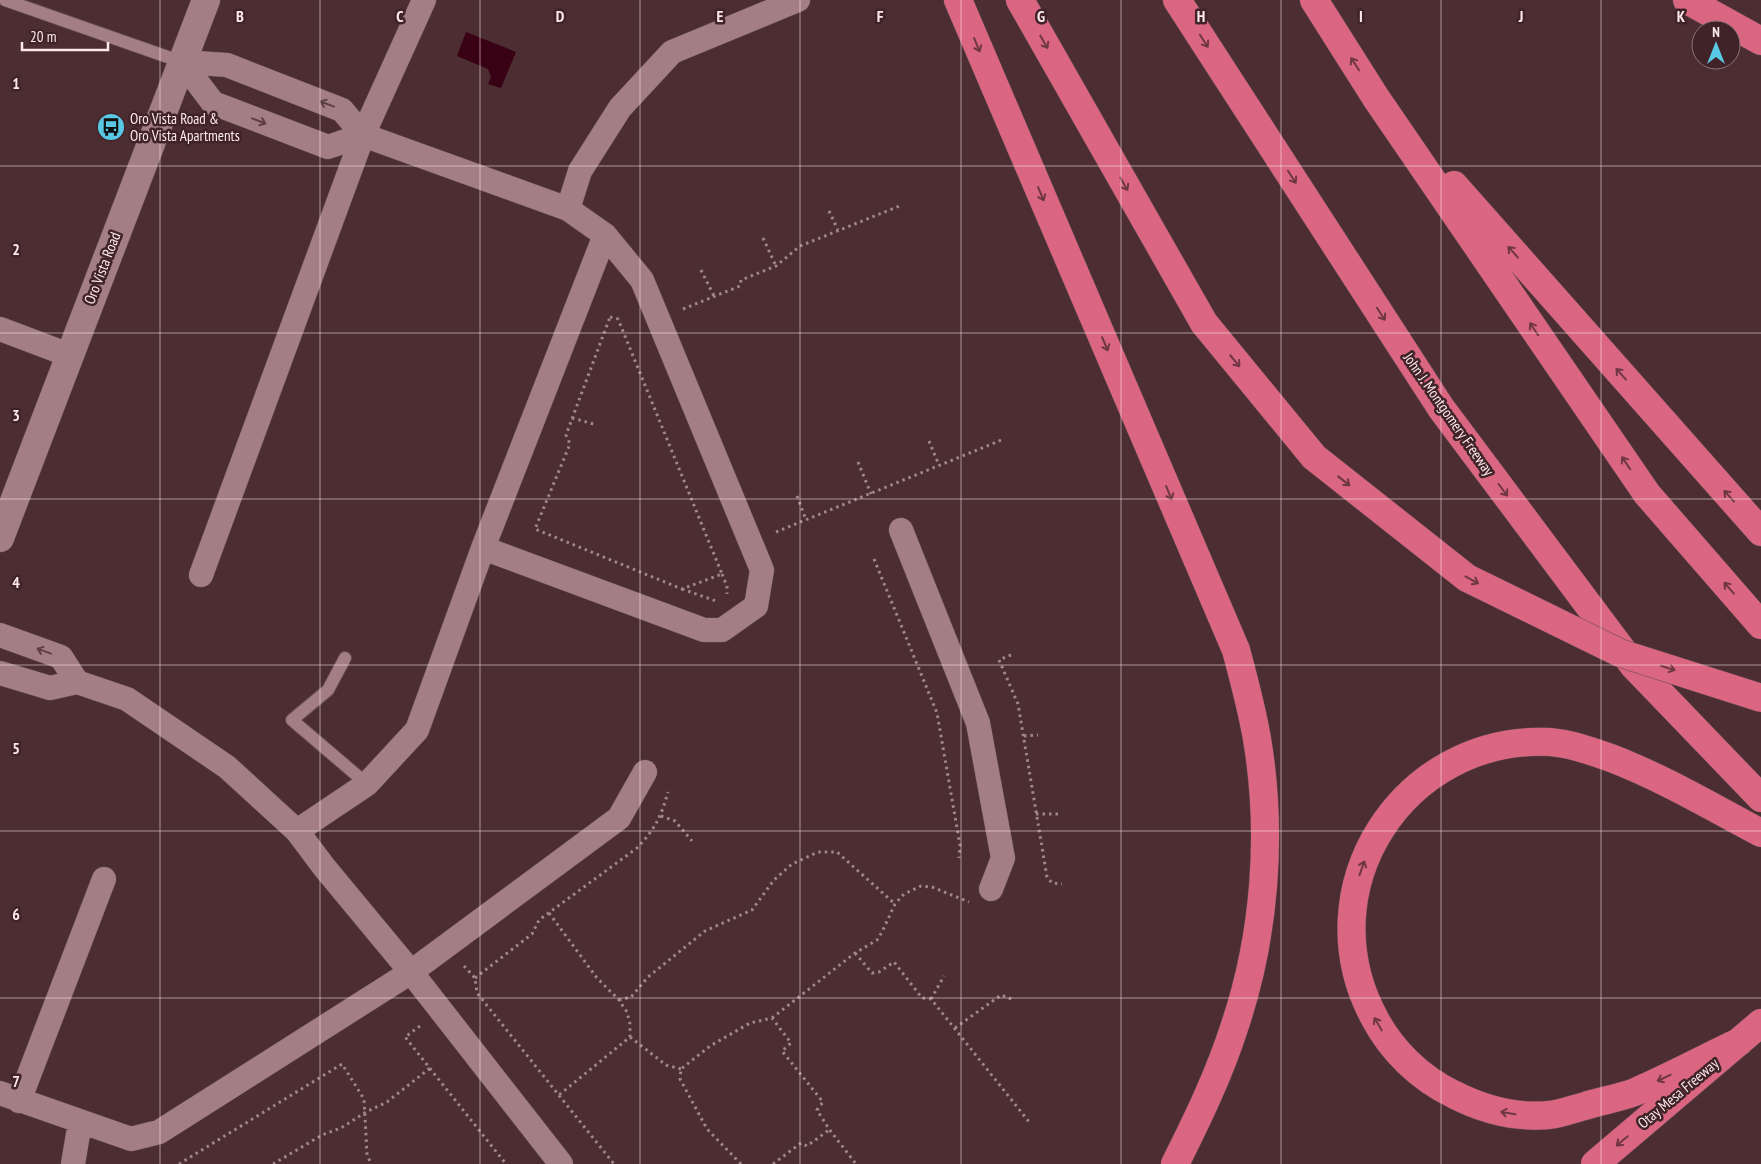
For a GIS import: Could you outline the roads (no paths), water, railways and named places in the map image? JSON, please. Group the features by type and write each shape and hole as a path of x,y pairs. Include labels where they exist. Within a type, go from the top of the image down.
{"highway":[{"path":"958,0 1236,650 1257,740 1263,787 1265,833 1258,930 1235,1028 1217,1075 1175,1164"},
{"path":"1020,0 1204,324 1314,457 1467,578 1620,653 1761,698"},
{"name":"John J. Montgomery Freeway","path":"1177,0 1441,408 1634,666 1761,798"},
{"path":"1314,0 1376,98 1647,494 1761,625"},
{"path":"1687,0 1761,41"},
{"path":"1376,98 1761,532"},
{"path":"1739,1042 1633,1093 1551,1115 1522,1115 1494,1110 1466,1101 1441,1088 1418,1072 1397,1052 1380,1029 1367,1004 1357,977 1352,949 1352,913 1354,895 1361,869 1372,844 1386,820 1403,799 1446,766 1471,755 1497,747 1524,742 1552,742 1578,746 1642,770 1761,833"},
{"name":"Otay Mesa Freeway","path":"1595,1164 1761,1023"}],"main road":[{"name":"Oro Vista Road","path":"0,538 206,0"}],"street":[{"path":"201,575 363,135 424,0"},
{"path":"568,209 580,171 620,108 672,52 798,0"},
{"path":"182,62 213,103 328,147 363,135"},
{"path":"182,62 227,64 342,110 363,135 568,209 605,235 642,280 762,570 756,606 722,630 704,630 483,548"},
{"path":"296,831 366,784 417,730 483,548 605,235"},
{"path":"0,329 69,355"},
{"path":"901,530 978,723 1003,858 983,897"},
{"path":"0,635 61,657 77,682"},
{"path":"0,673 50,688 77,682 127,699 226,767 296,831 411,972 561,1164"},
{"path":"104,879 9,1097 132,1138 159,1132 411,972 618,818 645,772"},
{"path":"73,1164 80,1122"}],"lane":[{"path":"5,0 182,62"},
{"path":"345,658 328,690 292,720 366,784"}],"place":[{"name":"Oro Vista Road & Oro Vista Apartments","path":"111,127"}]}
